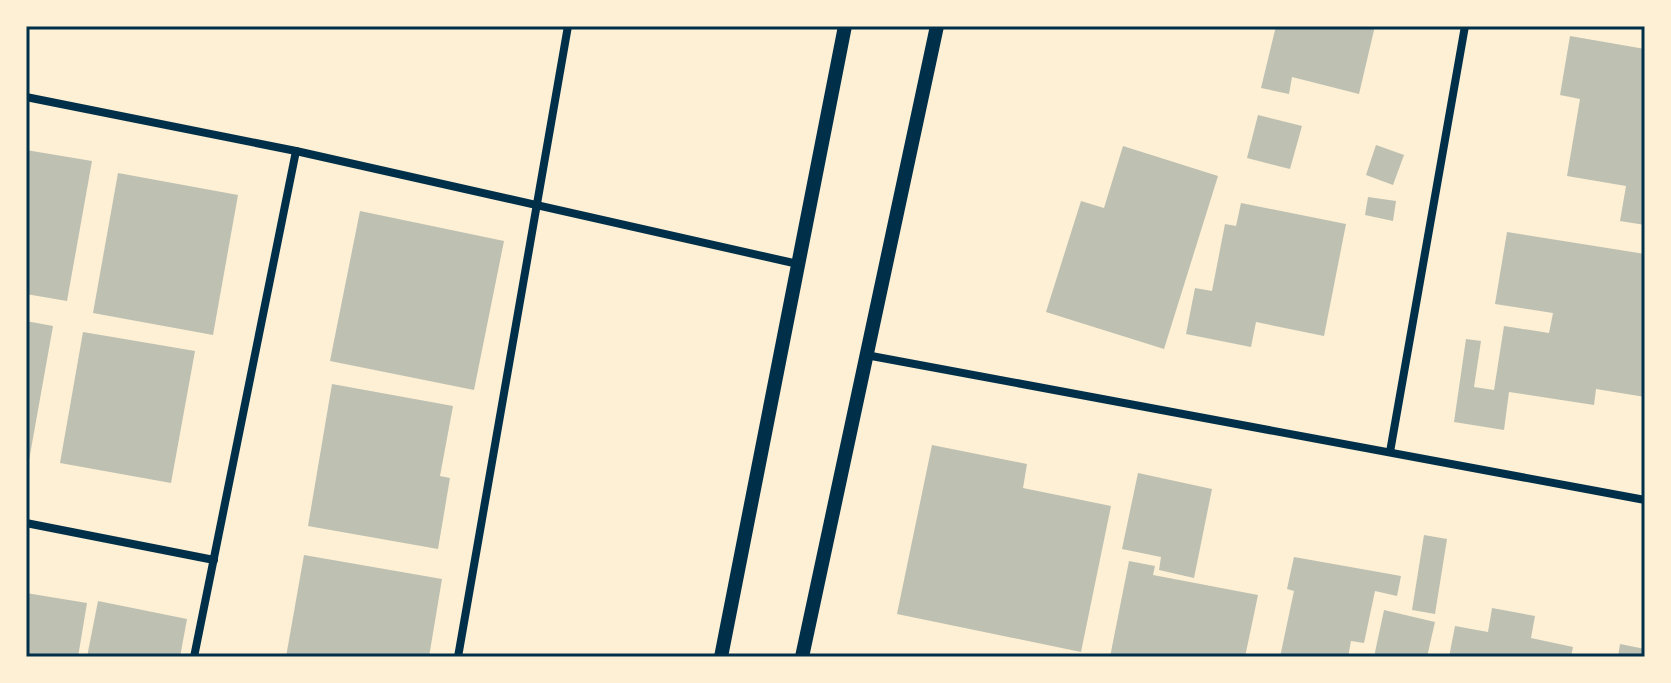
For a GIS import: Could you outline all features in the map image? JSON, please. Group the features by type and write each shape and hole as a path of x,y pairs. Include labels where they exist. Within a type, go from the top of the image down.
{"street":[{"path":"458,657 568,26"},
{"path":"721,657 845,26"},
{"path":"802,657 937,26"},
{"path":"1390,452 1465,26"},
{"path":"26,97 296,151 798,264"},
{"path":"194,657 296,151"},
{"path":"866,355 1645,500"},
{"path":"26,523 214,560"}],"building":[{"path":"1276,26 1375,26 1359,94 1292,77 1289,94 1261,88"},
{"path":"1570,36 1645,49 1645,225 1620,221 1626,186 1567,176 1580,99 1560,95"},
{"path":"1258,115 1302,126 1290,169 1247,158"},
{"path":"1376,145 1404,155 1393,185 1366,175"},
{"path":"1123,146 1218,176 1164,349 1046,312 1081,201 1104,208"},
{"path":"26,150 92,161 67,301 26,294"},
{"path":"118,173 238,195 213,335 93,313"},
{"path":"1368,197 1396,201 1393,221 1365,215"},
{"path":"1241,203 1346,224 1324,336 1256,322 1251,347 1186,334 1195,288 1212,291 1225,224 1236,226"},
{"path":"360,211 504,241 474,390 330,361"},
{"path":"1507,232 1645,254 1645,397 1596,389 1594,405 1509,392 1504,430 1454,422 1466,339 1481,341 1474,387 1494,390 1504,326 1549,333 1553,313 1495,304"},
{"path":"26,321 53,326 28,466 26,466"},
{"path":"83,332 195,351 171,483 60,463"},
{"path":"332,384 453,406 440,476 450,478 438,549 308,526"},
{"path":"932,445 1027,464 1023,488 1111,506 1081,652 897,614"},
{"path":"1138,473 1212,489 1194,578 1159,570 1161,557 1122,549"},
{"path":"1424,535 1447,539 1435,614 1412,610"},
{"path":"304,555 442,579 429,657 286,657"},
{"path":"1294,557 1401,576 1397,596 1375,591 1364,643 1351,641 1348,657 1280,657 1294,591 1287,589"},
{"path":"1129,561 1155,566 1153,575 1258,595 1245,657 1110,657"},
{"path":"26,593 87,603 78,657 26,657"},
{"path":"98,601 187,619 180,657 87,657"},
{"path":"1492,608 1535,616 1531,638 1573,647 1571,657 1449,657 1455,626 1488,632"},
{"path":"1384,610 1435,622 1427,657 1374,657"},
{"path":"1620,644 1645,649 1645,657 1618,657"}]}
